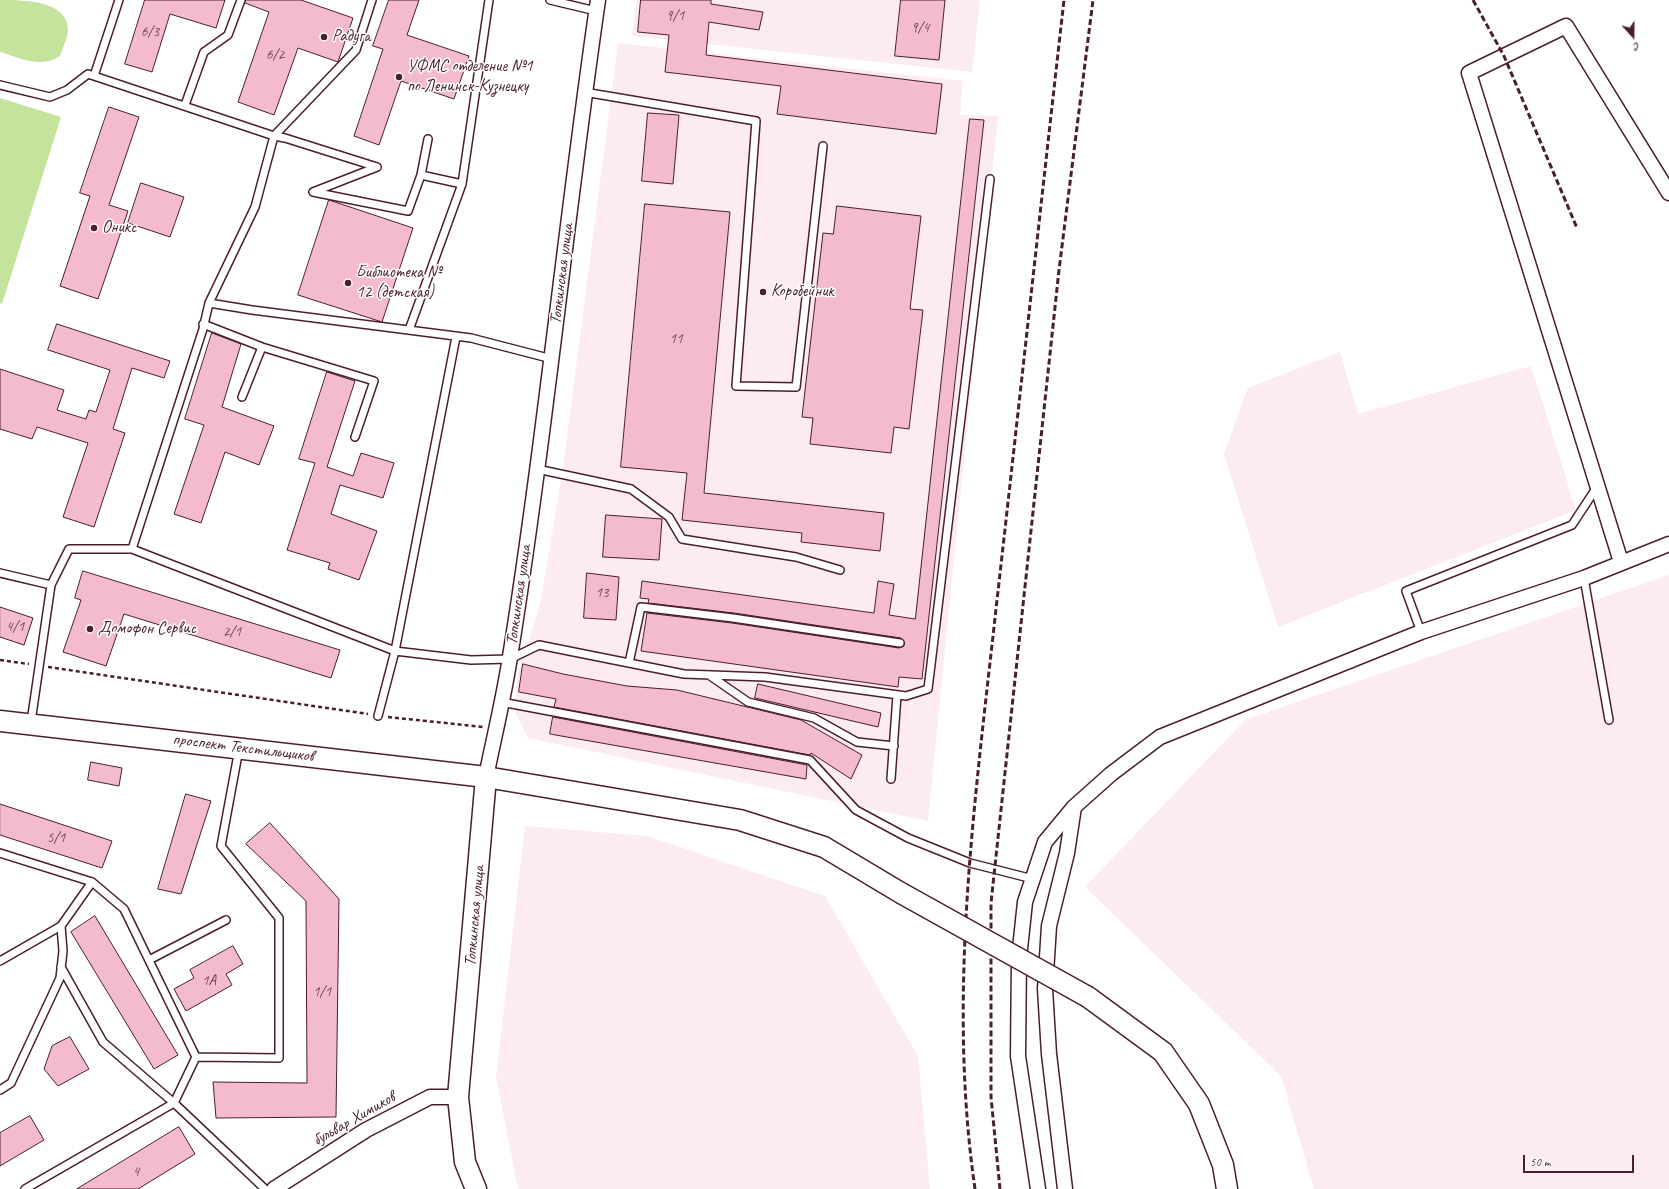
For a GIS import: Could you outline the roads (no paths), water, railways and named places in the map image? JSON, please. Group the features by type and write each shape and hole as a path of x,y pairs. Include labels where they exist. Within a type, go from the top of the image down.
{"street":[{"name":"Топкинская улица","path":"476,1189 465,1162 458,1097 486,777 510,659 552,359 584,92 597,6"},
{"path":"1621,562 1469,73 1566,26 1669,193"},
{"path":"1038,1189 1018,1056 1019,958 1025,902 1045,842 1074,807 1111,774 1160,737 1421,632 1584,578 1669,544"},
{"name":"проспект Текстильщиков","path":"0,721 239,747 486,777 740,820 824,847 901,893 1088,997 1163,1052 1199,1104 1223,1164 1227,1189"},
{"path":"1065,1189 1049,1054 1045,989 1049,926 1067,853 1074,807"},
{"name":"бульвар Химиков","path":"274,1189 366,1130 430,1097 458,1097"}],"lane":[{"path":"94,76 119,0"},
{"path":"185,105 204,52 228,35 241,0"},
{"path":"132,549 209,303 255,207 274,136 356,50 372,0"},
{"path":"409,330 462,184 489,0"},
{"path":"550,0 597,6"},
{"path":"0,85 50,97 67,90 88,74 185,105 274,136 285,138 377,167 313,192 408,211 421,175 428,139"},
{"path":"584,92 756,121 736,386 796,387 823,146"},
{"path":"421,175 462,184"},
{"path":"31,725 51,585 69,549 132,549 395,651 471,660 510,659 539,645 684,674 765,677 906,696 928,689 990,179"},
{"path":"209,303 252,310 470,338 552,359"},
{"path":"203,324 262,347 374,381 355,437"},
{"path":"378,716 395,651 456,337"},
{"path":"242,397 262,347"},
{"path":"537,469 631,488 670,517 682,539 796,557 840,570"},
{"path":"1421,632 1406,591 1572,525 1597,486"},
{"path":"0,573 51,585"},
{"path":"1584,578 1609,720"},
{"path":"629,663 641,607 733,618 900,643"},
{"path":"709,675 748,702 814,718 857,742 894,746"},
{"path":"891,779 897,695"},
{"path":"501,702 810,760 856,810 902,835 970,862 1033,879"},
{"path":"196,1057 280,1058 279,918 221,846 239,747"},
{"path":"0,853 92,882 124,909 196,1057"},
{"path":"0,961 61,926 92,882"},
{"path":"149,960 226,920"},
{"path":"0,1090 11,1083 60,978 63,951 61,926"},
{"path":"61,967 103,1042 174,1103 265,1189"},
{"path":"26,1189 174,1103 196,1057"}],"railway":[{"path":"975,1189 967,1117 964,1044 964,971 967,899 980,753 1064,0"},
{"path":"1000,1189 991,1097 991,903 1059,270 1093,0"},
{"path":"1473,0 1504,56 1577,228"}],"place":[{"name":"Радуга","path":"324,37"},
{"name":"УФМС отделение №1 по Ленинск-Кузнецку","path":"399,77"},
{"name":"Оникс","path":"94,228"},
{"name":"Библиотека № 12 (детская)","path":"348,283"},
{"name":"Коробейник","path":"763,292"},
{"name":"Домофон Сервис","path":"90,629"}]}
